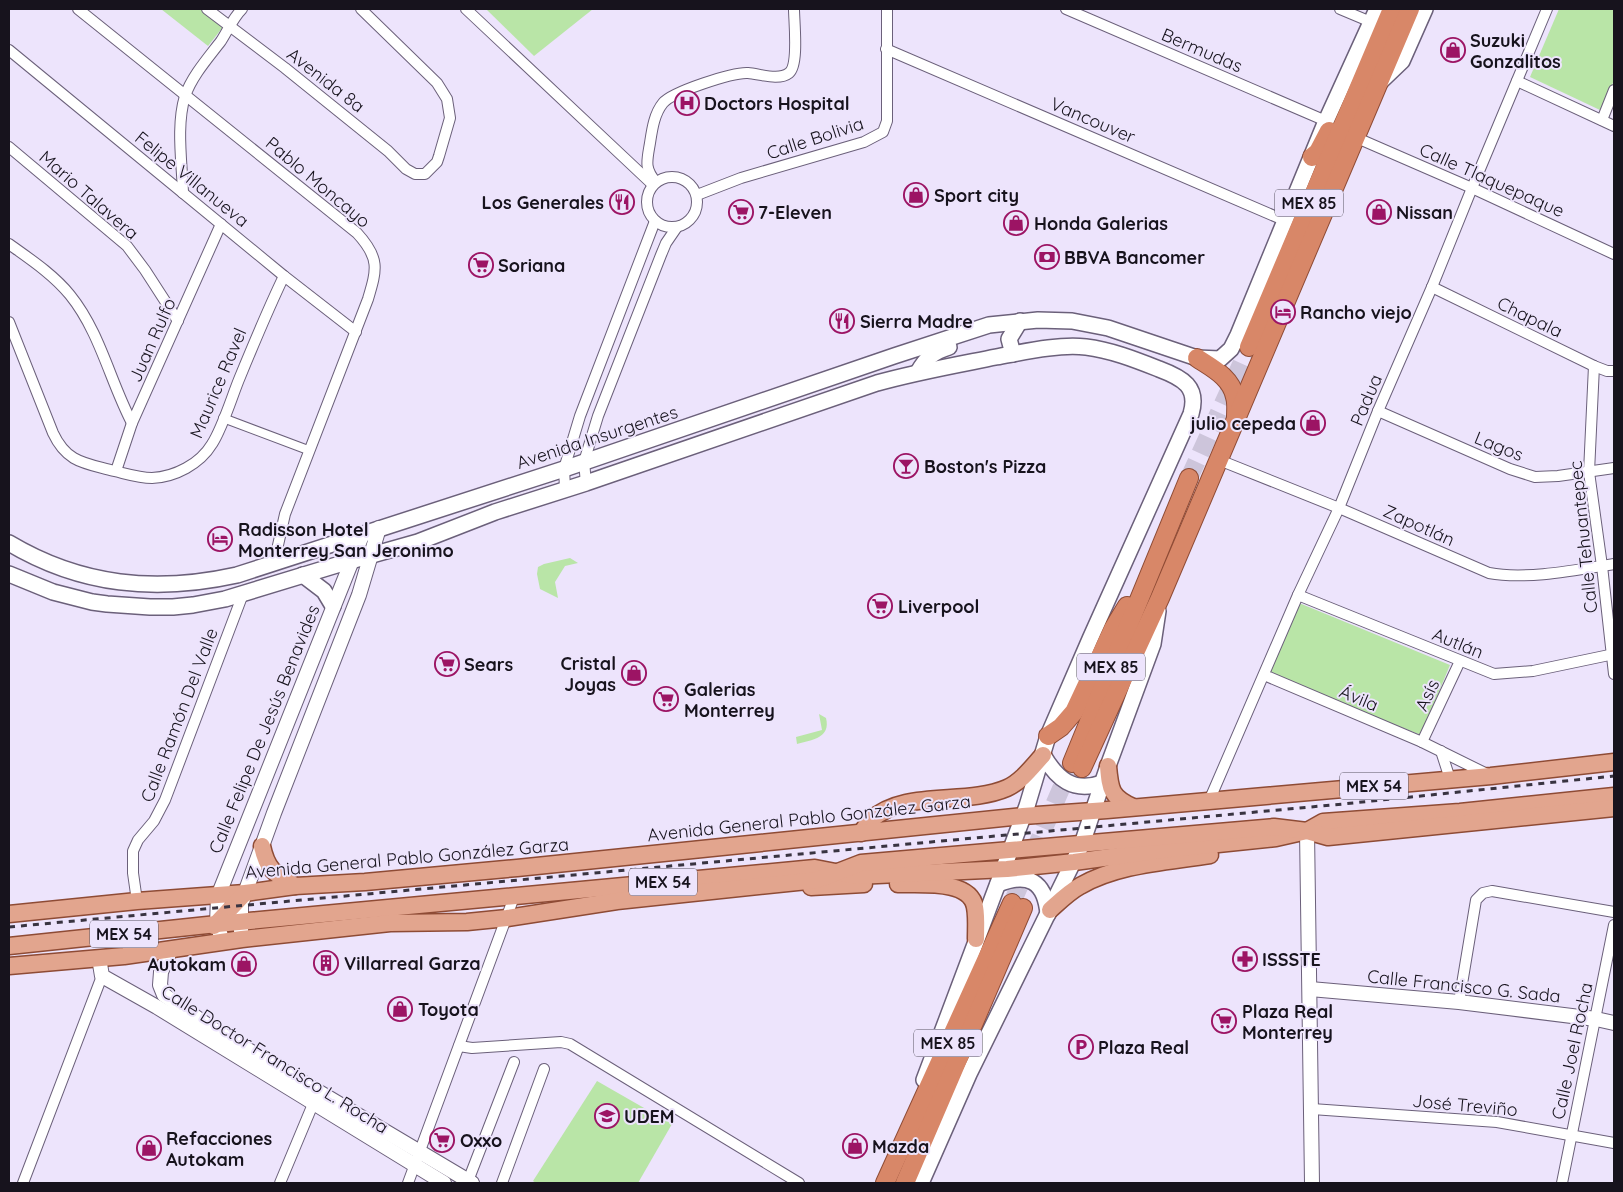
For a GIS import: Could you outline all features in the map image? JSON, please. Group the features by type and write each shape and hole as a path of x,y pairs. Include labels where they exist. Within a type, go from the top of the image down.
{"highway":[{"name":"MEX 85","path":"1249,347 1392,9"},
{"name":"MEX 85","path":"1189,478 1150,570 1077,765 1160,598 1357,138 1410,9"},
{"path":"1312,157 1318,152 1326,138 1352,78 1359,67 1370,58"},
{"path":"1196,358 1229,381 1235,396 1236,420"},
{"path":"1048,736 1060,727 1074,712 1112,629 1150,570"},
{"name":"MEX 85","path":"886,1183 915,1116 1017,906 905,1183"}],"main road":[{"path":"1379,83 1402,62 1425,9"},
{"name":"Avenida Insurgentes","path":"9,544 36,558 82,575 146,585 208,581 237,575 564,469 816,382 989,325 1038,320 1072,321 1108,328 1196,358 1220,359 1231,349 1286,221 1326,121 1374,15"},
{"path":"1013,354 1010,339 1020,321"},
{"path":"918,372 930,355 936,351 979,336 989,325"},
{"path":"9,574 34,585 92,602 150,607 193,605 243,594 303,574 437,536 495,512 565,488 586,483 877,383 918,372 1049,348 1084,347 1149,354 1154,344"},
{"path":"915,1116 917,1099 1023,816 1048,736 1192,414 1193,395 1186,382 1172,374 1104,350"},
{"path":"816,382 825,386 835,387 888,368 918,372"},
{"path":"303,574 324,591 333,606"},
{"name":"MEX 85","path":"920,1183 969,1074 1082,844 1108,766 1153,644 1160,598"},
{"path":"1043,755 1052,770 1070,784 1081,787 1102,783"},
{"path":"861,832 871,820 886,810 904,804 987,795 1008,788 1018,782 1043,755"},
{"name":"Avenida General Pablo González Garza","path":"9,914 137,901 218,896 295,886 365,882 508,869 1023,816 1491,776 1614,762"},
{"path":"1108,766 1109,784 1112,792 1121,801 1133,807"},
{"name":"MEX 54","path":"9,966 81,960 242,939 390,923 467,922 507,918 617,901 817,880 861,864 1274,827 1307,836 1324,822 1460,812 1614,796"},
{"path":"1000,877 1020,878 1035,884 1044,894 1049,912 1073,891 1094,879 1126,869 1151,858 1307,836 1328,837 1614,808"},
{"path":"1122,840 1135,845 1151,858"},
{"path":"262,846 265,861 269,868 275,874 295,886"},
{"name":"MEX 54","path":"9,946 217,924 816,868 856,876 1000,877 1074,862 1151,858"},
{"path":"767,885 793,889 884,883 949,886 965,892 973,901 976,939"},
{"path":"81,960 94,950 122,945 168,942 196,936 217,924 245,893"}],"street":[{"name":"Pablo Moncayo","path":"78,9 357,233 364,241 374,261 375,274 356,332 308,450 280,527 274,563"},
{"name":"Avenida 8a","path":"207,9 329,103 388,151 406,169 415,174 425,174 437,162 439,156 450,118 447,99 437,83 361,9"},
{"path":"183,193 181,127 186,95 199,71 230,28 235,16 242,9"},
{"path":"466,9 655,184"},
{"path":"655,184 649,174 646,163 652,127 662,104 670,96 734,74 747,72 778,77 788,74 792,70 794,61 794,9"},
{"name":"Calle Bolivia","path":"697,195 740,178 864,142 883,132 887,121 887,9"},
{"name":"Bermudas","path":"1066,9 1326,121"},
{"path":"1340,9 1374,15"},
{"name":"Padua","path":"1209,801 1298,595 1339,508 1378,411 1548,9"},
{"name":"Vancouver","path":"886,49 1286,221"},
{"name":"Felipe Villanueva","path":"9,50 284,276 356,332"},
{"path":"1517,80 1614,126"},
{"path":"1602,120 1614,90"},
{"name":"Calle Tlaquepaque","path":"1357,138 1472,188 1614,254"},
{"name":"Mario Talavera","path":"9,147 127,246 178,321"},
{"path":"586,483 584,462 598,416 661,255 666,243 677,227 690,220 697,207 697,195 691,186 681,180 664,178 655,184 648,199 650,215 655,221 669,227 677,227"},
{"path":"565,488 564,469 580,416 655,221"},
{"name":"Juan Rulfo","path":"116,471 132,423 221,224"},
{"path":"9,244 65,289 80,309 132,423"},
{"name":"Maurice Ravel","path":"9,322 58,444 64,452 76,460 137,477 150,478 175,473 190,466 200,459 211,446 264,318 284,276"},
{"name":"Chapala","path":"1432,287 1594,366 1607,371 1614,371"},
{"name":"Calle Tehuantepec","path":"1594,366 1589,472 1614,674"},
{"name":"Lagos","path":"1378,411 1510,469 1535,477 1614,468"},
{"path":"223,418 308,450"},
{"name":"Zapotlán","path":"1219,460 1339,508 1489,573 1505,576 1538,574 1614,564"},
{"path":"242,939 241,905 359,595 378,528"},
{"name":"Calle Felipe De Jesús Benavides","path":"223,942 217,924 218,896 363,533"},
{"name":"Calle Ramón Del Valle","path":"137,901 132,873 133,851 138,840 154,821 165,800 243,594"},
{"name":"Autlán","path":"1298,595 1494,674 1515,673 1613,654"},
{"name":"Asís","path":"1422,742 1460,661"},
{"name":"Ávila","path":"1264,676 1422,742 1491,776"},
{"path":"1441,751 1450,779"},
{"path":"1307,836 1312,1183"},
{"path":"1459,1002 1476,900 1483,893 1492,891 1614,912"},
{"path":"408,1183 514,897"},
{"name":"Calle Joel Rocha","path":"1562,1183 1614,925"},
{"name":"Calle Doctor Francisco L. Rocha","path":"171,949 161,972 160,985 164,995 210,1034"},
{"path":"22,1183 102,976 98,958"},
{"name":"Calle Doctor Francisco L. Rocha","path":"102,976 210,1034 288,1082 419,1152 470,1182"},
{"name":"Calle Francisco G. Sada","path":"1310,990 1459,1002 1596,1019 1614,1023"},
{"path":"157,1007 164,995"},
{"path":"459,1046 472,1048 561,1042 570,1044 799,1183"},
{"path":"470,1182 514,1062"},
{"path":"502,1183 544,1069"},
{"name":"Calle Doctor Francisco L. Rocha","path":"288,1082 313,1104 444,1183"},
{"path":"280,1183 313,1104"},
{"name":"José Treviño","path":"1312,1109 1497,1122 1614,1143"}],"green space":[{"path":"161,9 201,9 223,27 208,46"},
{"path":"486,9 593,9 534,56"},
{"path":"1559,9 1614,9 1614,80 1603,108 1600,110 1530,77"},
{"path":"570,558 578,563 565,566 555,582 558,598 540,589 537,574 538,567"},
{"path":"1299,603 1450,665 1421,735 1268,675"},
{"path":"819,714 826,718 826,730 819,737 797,744 796,737 822,730"},
{"path":"597,1081 672,1124 638,1183 536,1183 533,1181"}],"tunnel":[{"path":"1189,478 1249,347"},
{"path":"1012,903 1072,763"}],"railway":[{"path":"9,927 1343,804 1614,776"}],"place":[{"name":"Suzuki Gonzalitos","path":"1453,50"},
{"name":"Doctors Hospital","path":"687,103"},
{"name":"Sport city","path":"916,195"},
{"name":"Los Generales","path":"622,202"},
{"name":"7-Eleven","path":"741,212"},
{"name":"Nissan","path":"1379,212"},
{"name":"Honda Galerias","path":"1016,223"},
{"name":"BBVA Bancomer","path":"1047,257"},
{"name":"Soriana","path":"481,265"},
{"name":"Rancho viejo","path":"1283,312"},
{"name":"Sierra Madre","path":"842,321"},
{"name":"julio cepeda","path":"1313,423"},
{"name":"Boston's Pizza","path":"906,466"},
{"name":"Radisson Hotel Monterrey San Jeronimo","path":"220,539"},
{"name":"Liverpool","path":"880,606"},
{"name":"Sears","path":"447,664"},
{"name":"Cristal Joyas","path":"634,673"},
{"name":"Galerias Monterrey","path":"666,699"},
{"name":"ISSSTE","path":"1245,959"},
{"name":"Villarreal Garza","path":"326,963"},
{"name":"Autokam","path":"244,964"},
{"name":"Toyota","path":"400,1009"},
{"name":"Plaza Real Monterrey","path":"1224,1021"},
{"name":"Plaza Real","path":"1081,1047"},
{"name":"UDEM","path":"607,1116"},
{"name":"Oxxo","path":"442,1140"},
{"name":"Mazda","path":"855,1146"},
{"name":"Refacciones Autokam","path":"149,1148"}]}
